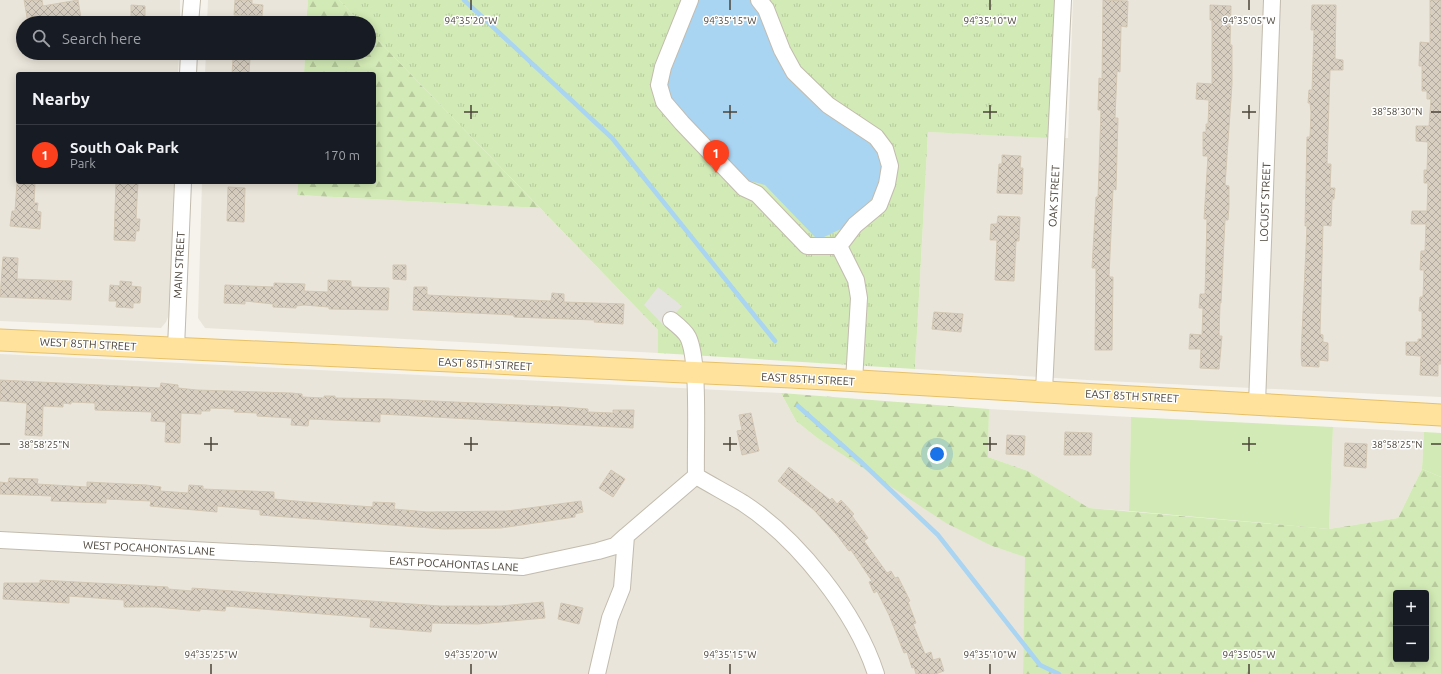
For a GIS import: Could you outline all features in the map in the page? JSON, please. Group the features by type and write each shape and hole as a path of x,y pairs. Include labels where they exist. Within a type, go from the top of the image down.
{"main road":[{"name":"WEST 85TH STREET","path":"0,340 176,348"},
{"name":"EAST 85TH STREET","path":"176,348 1044,391 1441,415"}],"street":[{"path":"191,16 192,0"},
{"path":"690,0 663,67 659,85 664,102 682,124 744,188 757,194 808,246 839,246"},
{"path":"759,0 766,9 782,50 794,72 828,105 876,137 885,149 890,166 887,184 879,205 855,225 839,246"},
{"name":"OAK STREET","path":"1044,391 1063,0"},
{"name":"LOCUST STREET","path":"1257,404 1272,0"},
{"path":"188,72 189,60"},
{"name":"MAIN STREET","path":"176,348 183,184"},
{"path":"839,246 856,280 859,298 854,381"},
{"path":"671,320 688,337 695,374 696,476 744,504 788,540 825,582 853,624 876,674"},
{"name":"EAST POCAHONTAS LANE","path":"299,556 523,567 615,546 696,476"},
{"path":"597,674 610,618 622,588 626,536"},
{"name":"WEST POCAHONTAS LANE","path":"0,540 299,556"}],"shaded area":[{"path":"0,0 180,0 180,16 16,16 16,60 179,60 178,72 16,72 16,184 174,184 170,312 166,322 161,328 0,321"},
{"path":"208,0 308,0 307,16 207,16"},
{"path":"1073,0 1441,0 1441,397 1087,380 915,369 928,132 1068,138"},
{"path":"206,60 305,60 304,72 205,72"},
{"path":"202,184 298,184 297,195 540,208 658,330 658,353 205,328 198,318"},
{"path":"658,287 682,306 664,326 644,305"},
{"path":"0,354 781,393 796,421 816,437 992,546 1026,557 1023,674 0,674"},
{"path":"989,409 1131,417 1129,511 1088,508 1028,471 988,457"},
{"path":"1333,427 1424,432 1422,469 1398,518 1329,529"}],"green space":[{"path":"308,0 339,0 354,16 307,16"},
{"path":"339,0 1056,0 1050,138 928,132 915,369 658,353 658,330 376,38 376,16 354,16"},
{"path":"376,38 540,208 297,195 298,184 376,184 376,72 304,72 305,60 376,60"},
{"path":"781,393 989,409 988,457 1028,471 1089,508 1329,529 1398,518 1422,469 1441,477 1441,674 1023,674 1025,557 992,546 946,523 816,437 796,421"},
{"path":"1131,417 1333,427 1329,529 1129,511"},
{"path":"1424,432 1441,433 1441,477 1422,469"}],"water":[{"path":"697,0 754,0 775,48 870,140 880,152 882,171 880,186 871,200 843,228 824,237 815,237 765,185 743,179 669,101 665,73"}],"building":[{"path":"24,0 42,0 43,6 78,0 81,16 27,16"},
{"path":"235,0 252,0 252,4 263,5 262,16 234,15"},
{"path":"1103,0 1128,1 1127,27 1121,26 1120,72 1117,71 1115,118 1118,118 1116,190 1113,189 1109,277 1113,277 1112,350 1095,350 1096,268 1092,268 1096,197 1098,197 1101,110 1098,110 1099,78 1102,79"},
{"path":"1430,0 1441,0 1441,364 1438,364 1438,376 1420,375 1421,356 1406,355 1406,342 1418,342 1418,339 1422,339 1422,311 1419,311 1420,297 1423,297 1424,270 1420,270 1421,251 1425,251 1426,224 1411,224 1412,211 1427,211 1428,183 1424,183 1424,170 1427,170 1428,142 1416,141 1416,126 1429,126 1431,99 1427,99 1427,91 1422,91 1422,66 1419,66 1420,42 1430,43"},
{"path":"131,5 145,6 145,16 131,16"},
{"path":"1210,5 1231,6 1230,45 1232,45 1232,84 1225,185 1229,186 1229,206 1228,220 1225,220 1219,336 1222,336 1219,369 1200,368 1201,349 1189,349 1190,334 1202,335 1203,308 1199,308 1200,294 1205,294 1207,219 1204,219 1208,156 1203,156 1203,132 1206,132 1206,124 1208,124 1209,100 1196,99 1197,83 1212,84 1212,20 1210,20"},
{"path":"1312,5 1336,5 1335,59 1343,60 1343,70 1330,70 1327,164 1331,164 1330,188 1335,188 1334,199 1332,199 1331,226 1323,225 1320,334 1323,335 1323,342 1328,343 1328,361 1319,360 1319,367 1302,366 1301,355 1307,226 1305,226 1307,137 1310,137 1311,112 1310,103 1308,103 1309,90 1312,90 1314,30 1311,30"},
{"path":"233,60 250,60 249,72 232,72"},
{"path":"1002,155 1021,156 1020,168 1023,168 1022,194 997,193 999,164 1002,164"},
{"path":"17,184 35,184 34,203 38,203 37,211 41,212 40,229 10,226 12,211 15,211"},
{"path":"116,184 138,184 136,219 140,219 139,231 136,231 135,241 114,240"},
{"path":"228,187 245,188 244,222 227,221"},
{"path":"998,216 1020,217 1019,241 1016,241 1014,281 995,280 997,240 990,240 991,224 997,224"},
{"path":"3,257 18,258 17,279 72,281 71,300 0,297"},
{"path":"393,265 406,265 406,280 393,279"},
{"path":"328,280 351,281 351,287 389,288 388,310 329,309 329,307 304,305 296,306 296,308 273,307 273,304 245,301 245,304 224,303 225,285 274,287 274,283 305,284 304,291 328,292"},
{"path":"120,281 132,282 131,286 141,287 140,303 133,303 133,308 116,307 117,301 109,301 110,285 120,286"},
{"path":"414,287 427,287 427,295 551,301 552,293 564,294 564,302 624,304 623,324 594,322 595,320 514,317 514,315 413,310"},
{"path":"934,312 963,314 961,332 932,329"},
{"path":"0,380 160,388 161,383 178,385 178,388 197,390 291,393 302,394 302,397 324,398 324,396 335,396 335,398 563,407 588,409 588,412 613,413 613,410 634,410 633,428 380,414 380,422 309,419 308,426 291,425 292,418 257,416 257,413 234,412 235,409 210,408 210,411 201,411 201,414 181,413 180,443 165,442 166,422 151,421 152,412 95,410 95,403 71,402 71,404 63,403 63,407 43,406 42,436 25,435 27,403 0,401"},
{"path":"751,413 759,451 742,455 737,431 742,430 739,415"},
{"path":"1065,432 1092,433 1091,455 1064,455"},
{"path":"1007,435 1025,436 1024,455 1006,454"},
{"path":"1345,443 1367,444 1366,468 1344,466"},
{"path":"789,467 830,500 832,498 837,504 841,500 854,514 852,516 868,538 864,541 887,573 891,571 895,578 898,577 910,601 908,602 916,623 913,624 925,654 931,652 933,660 940,658 944,671 935,674 916,674 914,667 912,668 907,652 904,653 889,615 877,591 874,593 869,582 872,581 851,550 849,551 837,535 814,510 778,481"},
{"path":"611,470 625,479 613,497 599,488"},
{"path":"9,478 38,479 37,484 87,487 87,482 146,485 161,487 160,491 188,493 189,485 203,486 203,489 274,492 274,499 306,502 373,507 373,502 395,503 394,509 427,512 507,511 581,501 583,512 575,514 575,517 501,528 444,529 260,515 260,510 217,506 217,512 150,506 151,501 106,499 106,503 51,501 52,496 0,494 0,482 8,483"},
{"path":"40,580 168,587 168,589 192,591 192,588 440,606 501,606 543,602 545,618 478,624 432,623 431,632 370,627 371,618 226,606 225,611 200,609 200,611 156,607 124,607 124,600 69,596 69,603 3,599 4,583 40,583"},
{"path":"561,603 583,608 579,624 558,619"}],"waterway":[{"path":"464,0 612,138 775,341"},
{"path":"798,406 860,461 938,535 1040,665 1059,674"}],"place":[{"name":"South Oak Park","path":"716,173"}]}
